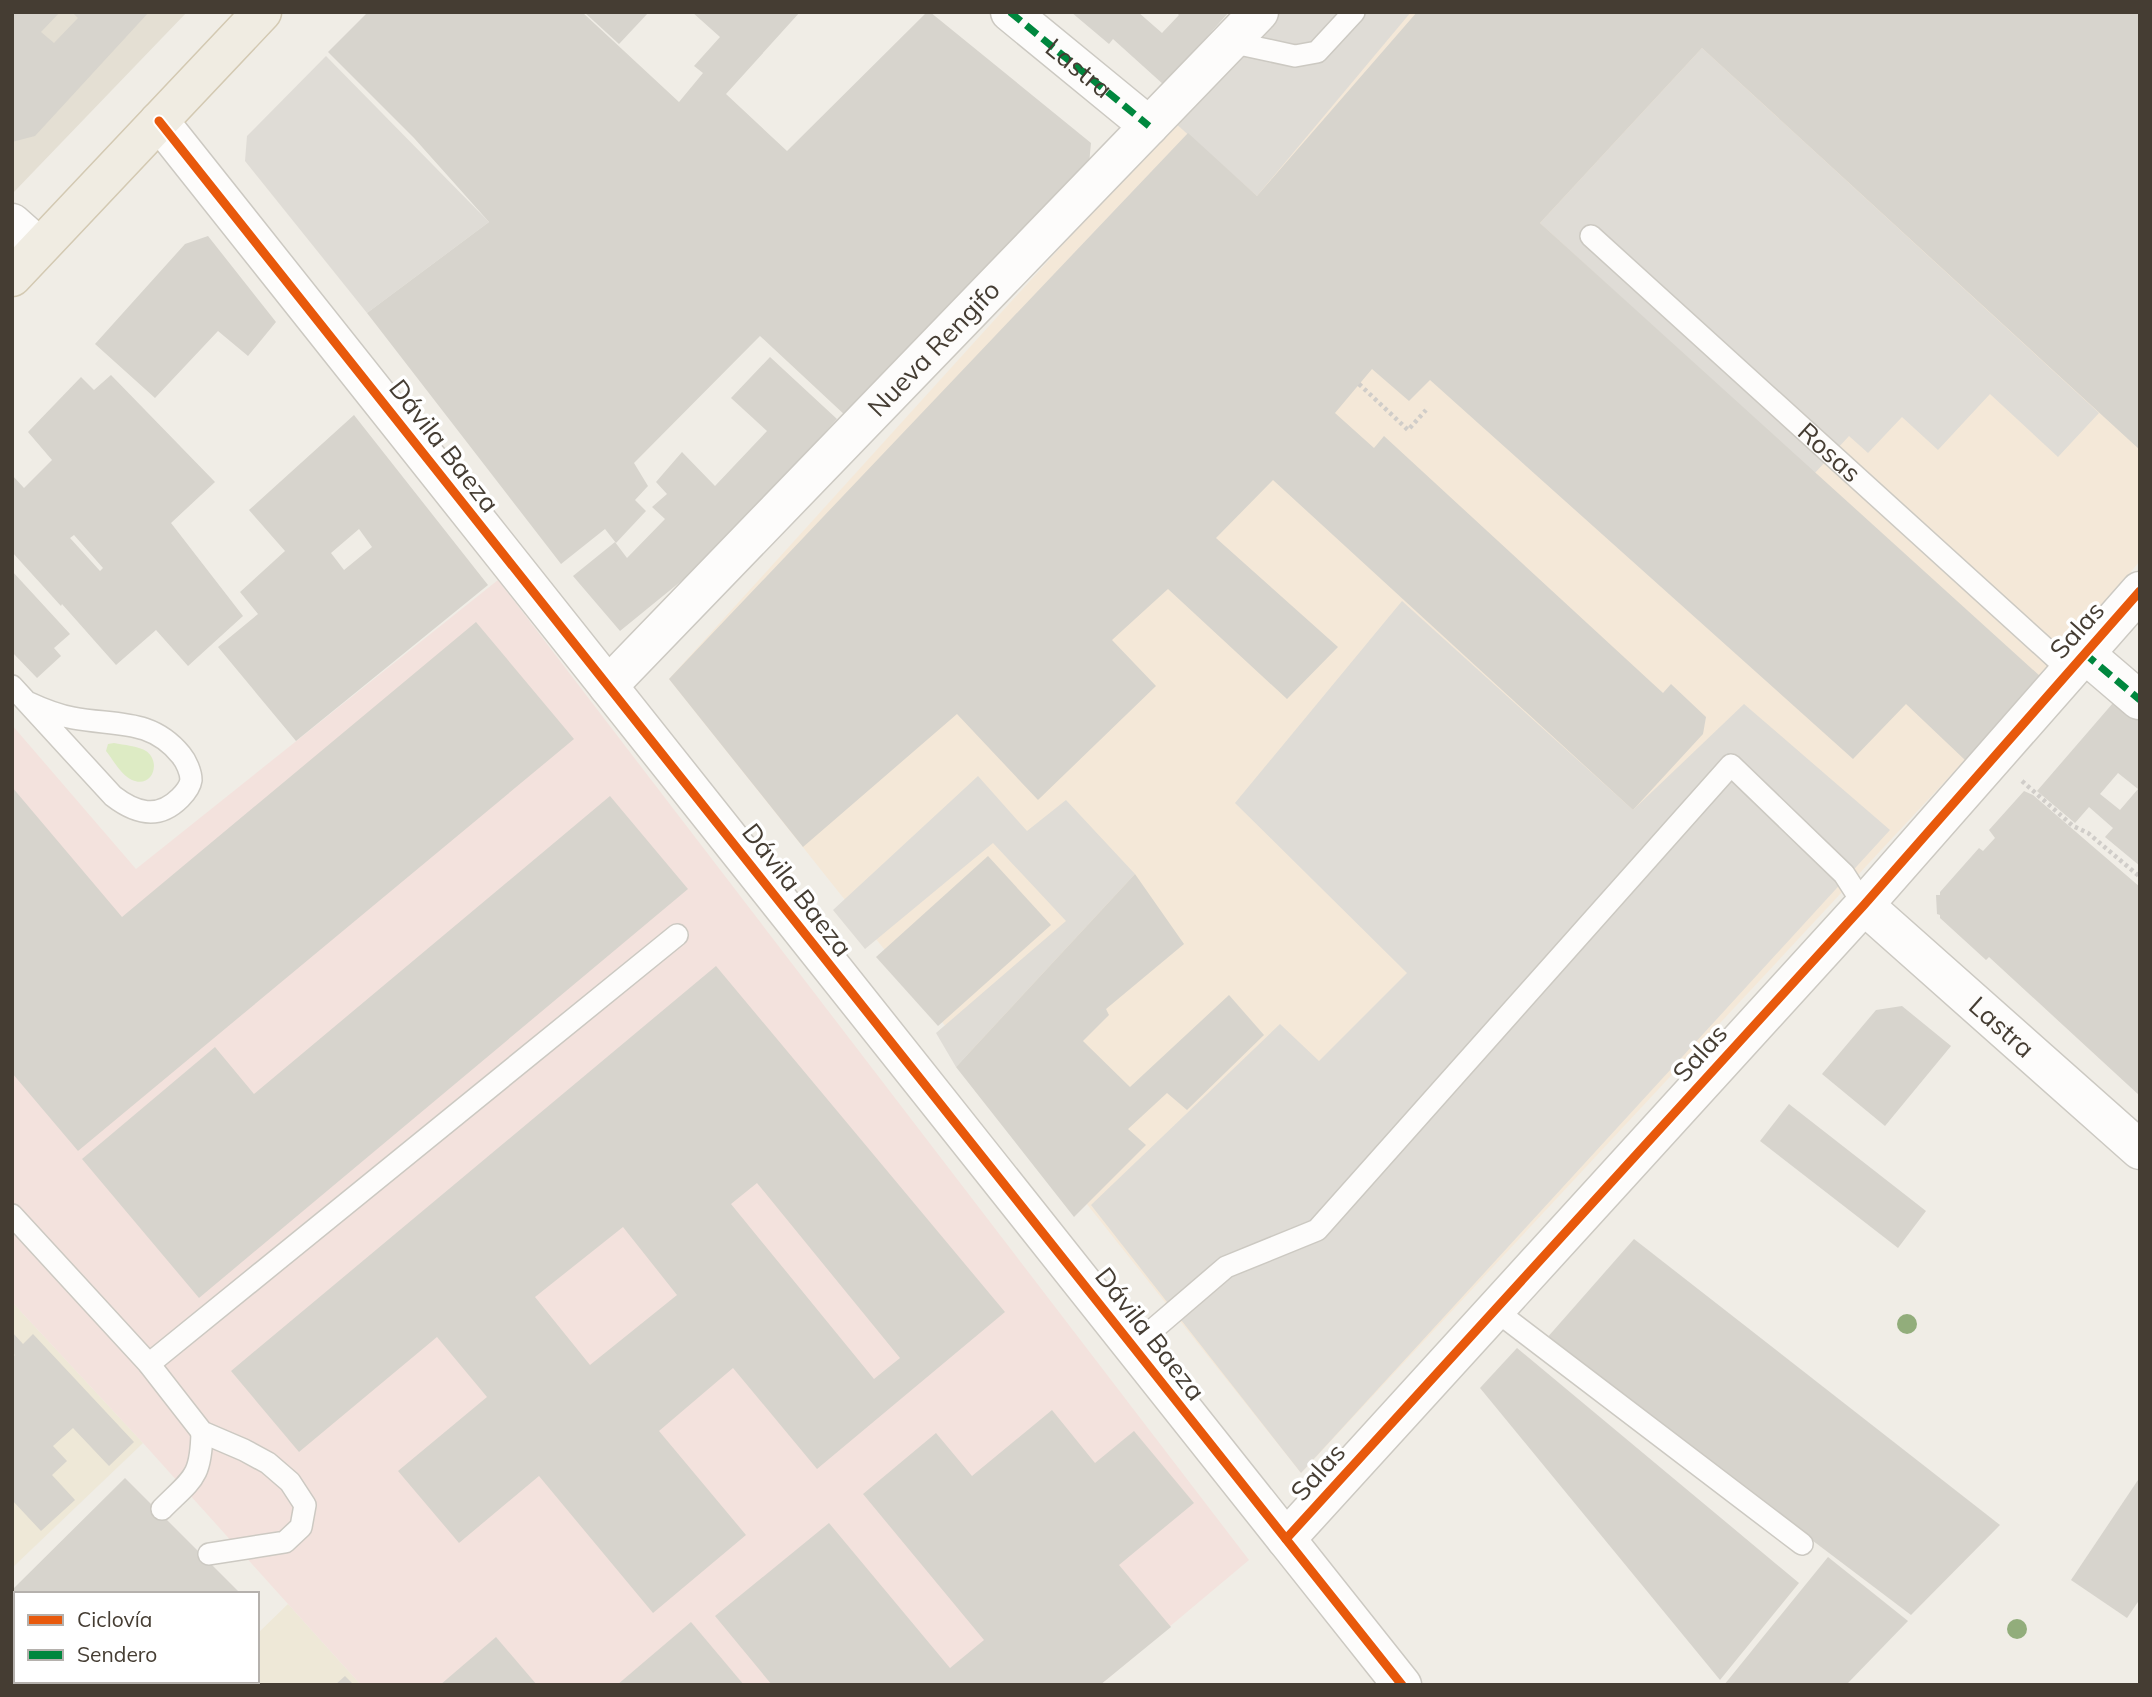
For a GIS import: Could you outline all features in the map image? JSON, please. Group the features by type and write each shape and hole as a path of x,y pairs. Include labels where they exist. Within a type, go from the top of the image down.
{"main road":[{"path":"12,277 26,235 159,121 262,12"}],"street":[{"name":"Lastra","path":"1010,12 1149,126"},
{"name":"Nueva Rengifo","path":"608,686 1259,12"},
{"name":"Dávila Baeza","path":"159,121 1402,1685"},
{"name":"Salas","path":"1286,1539 1864,905 2140,591"},
{"name":"Rosas","path":"2076,662 2139,700"},
{"name":"Lastra","path":"1864,905 2140,1150"}],"lane":[{"path":"1230,42 1294,56 1317,52 1354,12"},
{"name":"Rosas","path":"1591,236 2076,662"},
{"path":"20,694 48,712 154,731 170,742 186,761 191,779 187,792 173,805 153,813 128,808 113,796 20,694"},
{"path":"1136,1350 1156,1326 1226,1267 1317,1230 1731,765 1844,874 1864,905"},
{"path":"149,1364 677,935"},
{"path":"12,1215 149,1364 202,1432 268,1463 290,1482 305,1505 301,1527 285,1542 209,1554"},
{"path":"1495,1310 1802,1544"},
{"path":"162,1508 196,1475 202,1456 202,1432"}],"path":[{"path":"1359,384 1408,430 1426,410"},
{"path":"2036,793 2073,826 2088,833 2140,877"}],"shaded area":[{"path":"12,12 187,12 12,194"},
{"path":"1277,12 1411,12 1257,196 1174,122"},
{"path":"1279,12 2140,12 2140,561 2041,677 1965,760 1301,1473 669,679 1174,122"},
{"path":"1702,48 2099,413 2058,457 1990,394 1938,450 1902,417 1868,453 1849,436 1814,474 1540,223"},
{"path":"326,56 489,222 367,313 245,161 247,136"},
{"path":"498,580 1249,1560 1100,1685 361,1685 12,1302 12,725 136,869"},
{"path":"1402,601 1633,810 1744,704 1890,830 1301,1473 1091,1205 1280,1024 1319,1061 1407,973 1235,803"},
{"path":"978,776 1027,831 1066,800 1135,874 956,1067 936,1033 1066,921 993,843 865,949 833,910"},
{"path":"12,1302 143,1443 12,1568"},
{"path":"288,1604 361,1685 207,1685 259,1683 259,1632"}],"green space":[{"path":"108,744 135,747 151,756 154,767 149,778 139,782 124,775 106,751"}],"building":[{"path":"12,12 60,12 41,32 54,43 78,18 72,12 149,12 35,136 12,142"},
{"path":"368,12 582,12 679,102 703,73 694,66 720,37 692,12 800,12 726,94 787,151 930,12 1091,143 1089,164 847,417 760,336 634,463 648,486 635,500 646,511 616,543 605,529 561,564 367,313 489,222 414,138 328,52"},
{"path":"584,12 649,12 619,44"},
{"path":"1071,12 1138,12 1162,33 1179,15 1176,12 1229,12 1164,85 1113,39 1109,44"},
{"path":"1417,12 2140,12 2140,450 1702,48 1540,223 2041,677 1965,760 1906,704 1853,759 1430,380 1409,401 1372,369 1335,413 1374,448 1384,436 1663,693 1671,684 1706,717 1703,734 1633,810 1273,480 1216,538 1338,647 1287,699 1168,589 1112,640 1156,686 1038,800 957,714 803,847 669,679 1188,133 1257,196"},
{"path":"208,236 276,322 248,356 218,331 155,398 95,344 185,244"},
{"path":"770,357 837,419 712,556 620,631 573,576 615,542 627,558 665,519 652,507 667,494 656,482 682,452 715,486 767,431 731,398"},
{"path":"111,375 215,482 171,523 243,616 188,666 156,630 116,665 12,552 12,475 24,488 52,460 28,432 81,377 94,390","holes":["74,535 103,568 100,571 70,538"]},
{"path":"354,415 488,585 296,741 218,647 258,614 240,592 285,551 249,510","holes":["359,529 372,547 344,570 331,553"]},
{"path":"12,571 70,634 54,648 61,656 37,678 12,652"},
{"path":"476,622 574,739 78,1151 12,1073 12,787 122,917"},
{"path":"2140,699 2140,866 2105,837 2113,828 2089,807 2075,823 2037,791 2113,703","holes":["2118,773 2138,789 2120,810 2100,794"]},
{"path":"2024,791 2033,795 2140,887 2140,1096 1989,957 1986,960 1937,914 1936,895 1940,895 1979,848 1983,851 1995,838 1989,830"},
{"path":"610,796 688,889 199,1298 82,1159 215,1047 254,1094"},
{"path":"988,856 1051,925 938,1026 876,957"},
{"path":"1135,874 1184,944 1106,1009 1109,1015 1083,1041 1130,1087 1229,995 1264,1035 1187,1110 1167,1093 1128,1129 1146,1145 1074,1217 956,1067"},
{"path":"716,966 1005,1312 817,1469 733,1368 659,1431 746,1535 653,1613 539,1476 459,1543 398,1471 487,1397 437,1337 299,1452 231,1371","holes":["757,1183 900,1358 874,1379 731,1204","623,1227 677,1295 590,1365 535,1297"]},
{"path":"1902,1006 1951,1046 1885,1126 1822,1074 1876,1010"},
{"path":"1789,1104 1926,1211 1898,1248 1760,1141"},
{"path":"1634,1239 2000,1525 1911,1615 1546,1339"},
{"path":"12,1332 23,1344 33,1334 134,1442 109,1466 73,1428 53,1446 67,1461 52,1475 75,1500 41,1531 12,1500 12,1357 15,1355 12,1353"},
{"path":"1517,1348 1799,1583 1720,1680 1480,1388"},
{"path":"1052,1410 1095,1463 1134,1431 1194,1503 1119,1565 1171,1627 1100,1685 772,1685 715,1616 829,1523 950,1668 984,1640 863,1494 936,1433 972,1476"},
{"path":"2140,1477 2140,1599 2127,1618 2071,1580"},
{"path":"125,1478 239,1592 14,1592 14,1683 182,1683 12,1685 12,1590"},
{"path":"1828,1557 1908,1621 1846,1685 1724,1685"},
{"path":"691,1622 744,1685 617,1685"},
{"path":"496,1637 537,1685 440,1685"},
{"path":"345,1676 354,1685 335,1685"}],"marked path":[{"path":"1010,12 1149,126"},
{"path":"2084,653 2140,700"}],"cycle path":[{"path":"159,121 1402,1685"},
{"path":"1286,1539 1864,905 2140,591"}]}
